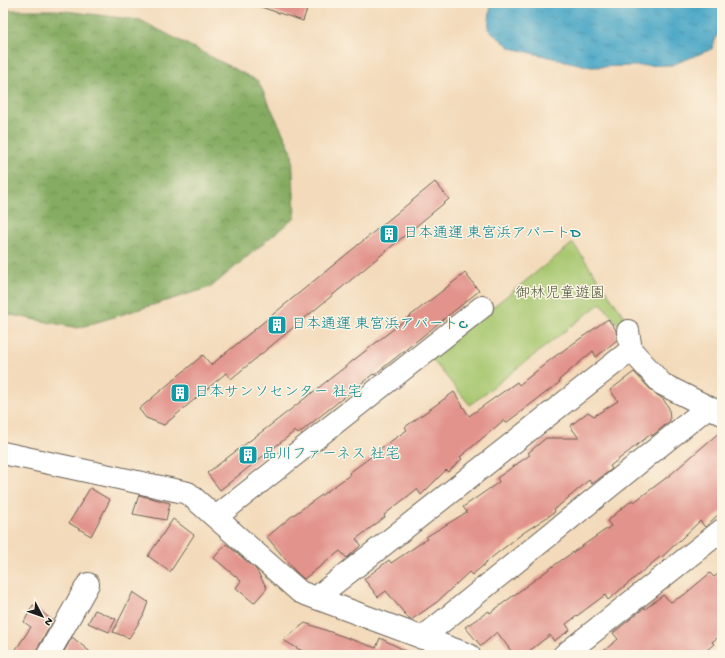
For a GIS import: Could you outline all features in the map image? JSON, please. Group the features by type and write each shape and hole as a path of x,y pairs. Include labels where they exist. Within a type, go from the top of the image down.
{"street":[{"path":"216,518 482,307"},
{"path":"316,598 629,340 662,384 715,411 422,638"},
{"path":"3,453 188,493 300,592 469,655"},
{"path":"564,655 722,530"},
{"path":"48,655 88,584"}],"green space":[{"path":"3,10 56,10 140,20 258,81 292,152 295,217 211,287 78,328 6,314 3,311"},
{"name":"御林児童遊園","path":"573,243 628,322 620,327 601,303 470,405 430,357"}],"water":[{"path":"491,3 722,3 722,21 712,49 672,65 591,67 511,48 488,29"}],"building":[{"path":"258,3 309,3 303,21 258,6"},
{"path":"435,182 449,199 231,379 226,373 164,425 146,418 139,409 203,355 211,365"},
{"path":"465,273 479,291 298,434 295,431 220,490 207,473"},
{"path":"608,319 616,330 617,340 596,357 593,351 559,380 560,382 506,423 504,420 460,457 462,459 448,472 446,470 421,495 417,489 384,515 385,517 356,539 361,545 347,558 340,551 304,579 296,572 267,537 292,516 350,475 349,473 379,451 378,450 407,430 405,427 454,392 469,416 517,382 519,385 554,357"},
{"path":"634,372 653,392 663,399 669,408 670,421 610,466 612,469 592,484 589,480 554,510 555,512 523,533 472,575 469,572 437,602 411,620 386,591 378,597 364,579 389,560 391,563 427,539 426,537 467,512 463,507 499,482 497,478 530,455 528,453 546,438 579,438 570,426 588,412 594,416 618,401 610,390"},
{"path":"722,430 722,511 705,527 700,521 662,557 661,556 608,600 605,595 566,624 570,630 554,641 550,635 524,655 514,655 497,632 481,646 465,627 489,611 490,613 556,564 611,526 607,521 632,500 634,502 670,475"},
{"path":"90,488 110,500 91,536 69,523"},
{"path":"139,495 170,503 166,520 133,514"},
{"path":"173,519 194,535 170,572 148,556"},
{"path":"226,544 255,568 267,588 254,603 236,588 241,581 214,558"},
{"path":"722,571 722,634 712,642 714,644 701,655 599,655 618,639 613,633 663,595 671,602 684,595 710,573 714,577"},
{"path":"133,592 148,602 143,616 129,638 113,632"},
{"path":"33,605 53,621 37,649 36,655 12,655 31,627 24,622"},
{"path":"95,610 116,619 109,632 88,623"},
{"path":"305,623 376,648 380,638 414,655 309,655 283,640"},
{"path":"72,637 94,655 62,655"}],"place":[{"name":"日本通運 東宮浜アパートD","path":"389,234"},
{"name":"日本通運 東宮浜アパートC","path":"277,325"},
{"name":"日本サンソセンター 社宅","path":"180,393"},
{"name":"品川ファーネス 社宅","path":"248,455"}]}
